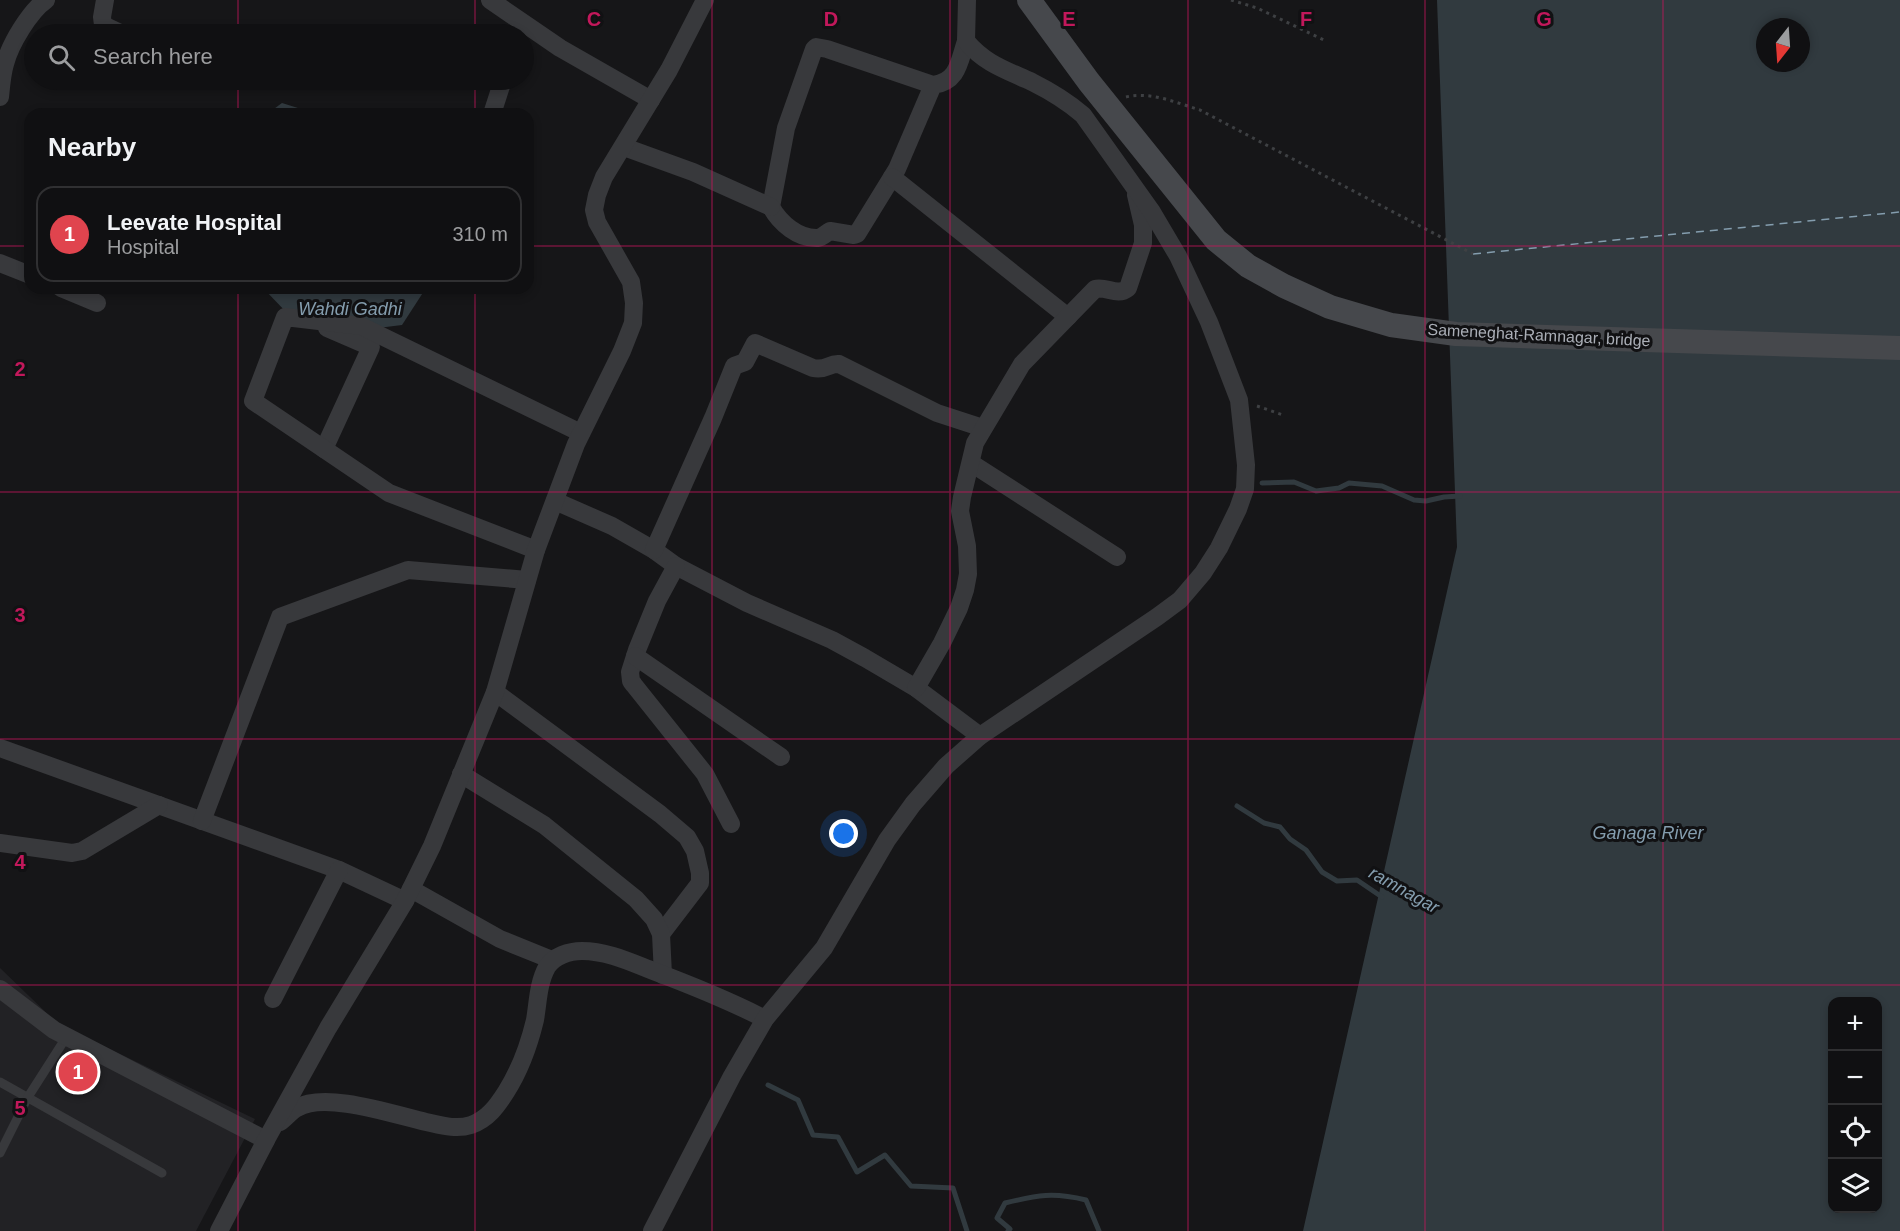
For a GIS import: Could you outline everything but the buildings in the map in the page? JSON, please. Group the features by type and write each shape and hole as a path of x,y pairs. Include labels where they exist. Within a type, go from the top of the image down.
{"main road":[{"name":"Sameneghat-Ramnagar, bridge","path":"1029,0 1089,82 1216,240 1248,266 1330,307 1390,325 1456,334 1900,348"}],"street":[{"path":"26,24 39,5 46,0"},
{"path":"103,24 105,0"},
{"path":"490,0 515,24"},
{"path":"219,1231 328,1028 408,895 432,846 495,692 536,550 581,433 622,351 633,323 634,303 630,282 597,222 594,210 597,195 604,177 669,70 705,0"},
{"path":"771,207 786,128 811,55 816,47 933,85 943,84 956,72 966,41 967,0"},
{"path":"0,97 2,63 24,27"},
{"path":"534,36 651,100"},
{"path":"652,1231 732,1077 765,1019 824,948 887,840 913,804 946,766 980,736 1180,600 1203,573 1233,519 1245,489 1246,465 1239,400 1209,322 1178,256 1134,185 1083,115 1034,83 995,66 977,54 966,41"},
{"path":"624,147 693,172 771,207 778,218 794,231 816,238 830,231 854,235 859,232 910,143 933,85"},
{"path":"494,108 500,90"},
{"path":"892,177 1068,317"},
{"path":"916,688 942,643 965,590 968,574 967,546 960,511 972,450 982,428 996,410 1022,364 1095,289 1123,292 1128,288 1143,243 1143,225 1134,185"},
{"path":"0,263 24,273"},
{"path":"75,294 97,303"},
{"path":"536,550 389,493 253,401 285,316 361,326 581,433"},
{"path":"306,319 371,347 324,449"},
{"path":"654,550 734,366 745,362 755,343 821,370 834,363 839,364 937,413 982,428"},
{"path":"971,463 1117,557"},
{"path":"555,501 612,526 654,550 676,566 747,603 832,640 916,688 980,736"},
{"path":"676,566 657,601 635,656 630,672 631,681 705,774 731,824"},
{"path":"202,821 280,617 408,570 527,580"},
{"path":"635,656 781,757"},
{"path":"495,692 660,814 687,837 695,851 700,883 661,934"},
{"path":"0,748 408,895 500,939 552,960"},
{"path":"461,774 544,825 636,899 654,920 661,934 663,975"},
{"path":"0,843 72,853 82,851 159,805"},
{"path":"273,999 339,870"},
{"path":"270,1133 298,1107 318,1101 351,1104 456,1127 469,1126 484,1119 495,1108 511,1084 529,1046 540,984 546,969 552,960 573,952 599,952 738,1005 765,1019"},
{"path":"0,989 33,1015 67,1036 270,1133"}],"lane":[{"path":"0,1153 28,1097 67,1036"},
{"path":"0,1082 162,1173"}],"path":[{"path":"1231,0 1257,8 1326,41"},
{"path":"1123,97 1133,95 1156,97 1200,110 1473,254"},
{"path":"1239,400 1283,415"}],"shaded area":[{"path":"0,968 58,1024 255,1119 196,1231 0,1231"}],"water":[{"name":"Ganaga River","path":"1437,0 1900,0 1900,1231 1303,1231 1457,547"},
{"path":"282,103 298,108 275,108"},
{"name":"Wahdi Gadhi","path":"269,294 422,294 402,325 346,332 289,315"}],"waterway":[{"name":"ramnagar","path":"1262,483 1294,482 1316,491 1339,488 1349,483 1382,486 1414,500 1426,501 1460,496"},
{"name":"ramnagar","path":"1237,806 1264,823 1280,827 1290,839 1306,850 1322,872 1337,881 1357,880 1382,897"},
{"name":"ramnagar","path":"768,1085 798,1100 813,1135 838,1137 857,1172 885,1155 911,1186 953,1188 967,1231"},
{"name":"ramnagar","path":"1008,1231 1010,1229 997,1218 1005,1203 1036,1196 1055,1195 1086,1200 1099,1231"}],"ferry route":[{"path":"1473,254 1900,212"}],"place":[{"name":"Leevate Hospital","path":"78,1072"}]}
